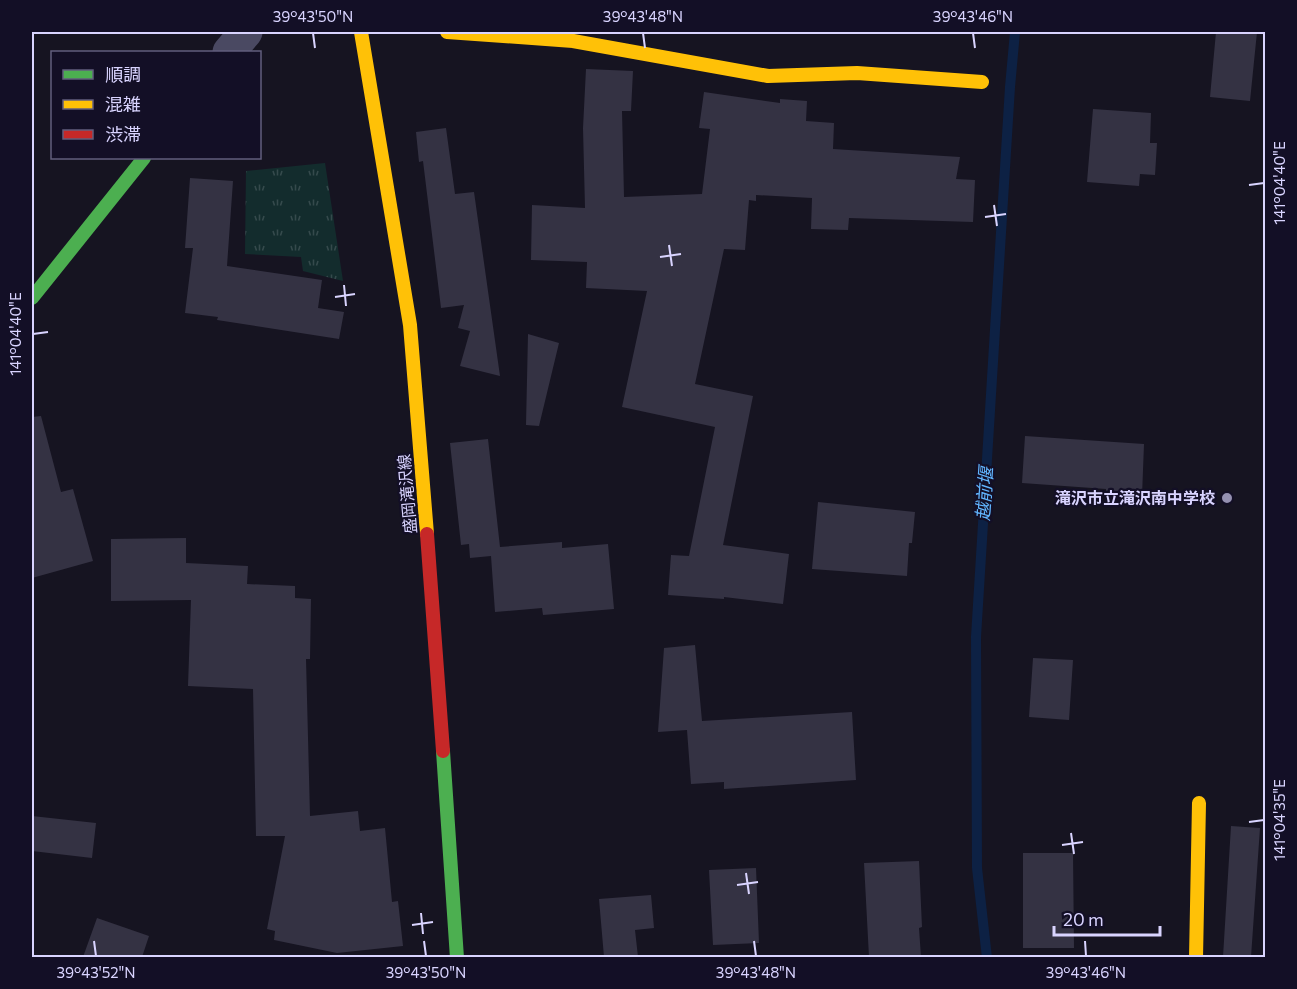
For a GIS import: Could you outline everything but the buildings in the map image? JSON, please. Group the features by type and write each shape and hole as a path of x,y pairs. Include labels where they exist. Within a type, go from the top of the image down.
{"main road":[{"name":"盛岡滝沢線","path":"361,32 410,325 457,957"},
{"path":"447,32 574,36 768,76 857,73 982,82"},
{"path":"32,298 143,159"},
{"path":"1196,957 1199,803"}],"street":[{"path":"230,51 246,32"}],"green space":[{"path":"325,163 343,281 303,271 301,257 245,254 246,171"}],"waterway":[{"name":"越前堰","path":"987,958 977,868 976,637 1015,32"}],"traffic: fast":[{"path":"32,298 143,159"},
{"path":"443,751 457,958"}],"traffic: slow":[{"path":"361,32 410,325 427,534"},
{"path":"447,32 573,41 768,76 857,73 982,82"},
{"path":"1196,958 1199,803"}],"traffic: jam":[{"path":"427,534 443,751"}],"place":[{"name":"滝沢市立滝沢南中学校","path":"1227,498"}]}
